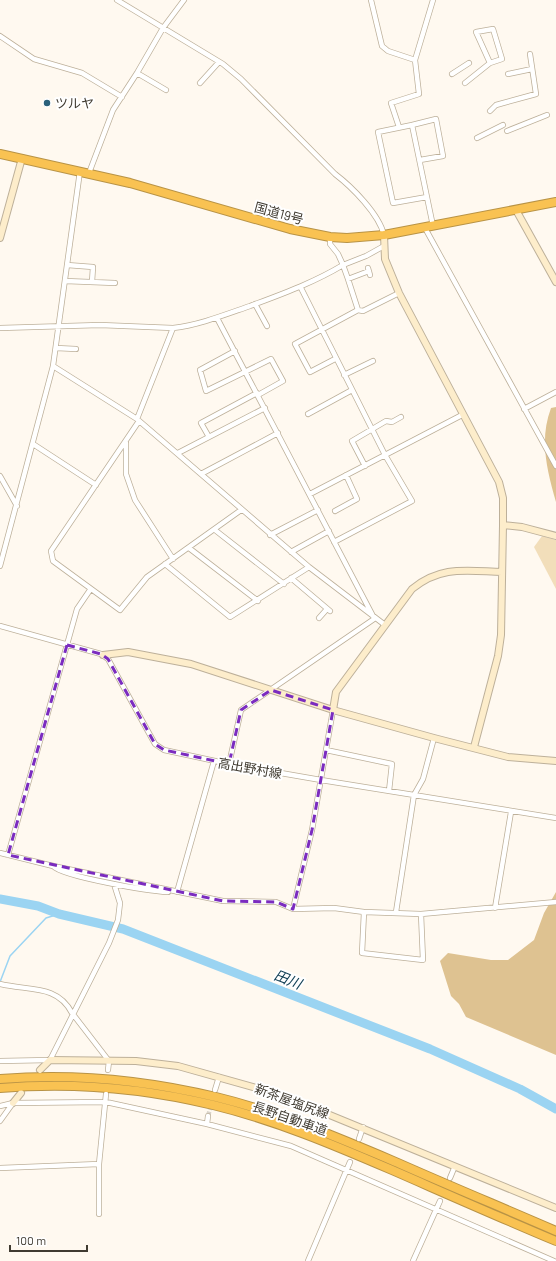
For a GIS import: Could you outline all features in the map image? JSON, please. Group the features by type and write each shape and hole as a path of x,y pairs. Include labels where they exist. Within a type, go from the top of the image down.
{"highway":[{"name":"国道19号","path":"0,154 89,173 290,229 330,237 347,238 384,235 556,202"},
{"name":"長野自動車道","path":"0,1079 53,1076 112,1079 173,1087 218,1097 298,1123 362,1147 556,1231"},
{"name":"長野自動車道","path":"0,1088 53,1085 111,1088 170,1096 214,1105 302,1133 556,1241"}],"street":[{"path":"117,0 219,62 256,92 335,174 349,185 366,205 383,230 385,259 398,293 499,482 503,498 501,635 498,656 474,747"},
{"path":"89,173 113,110 138,73 163,28 184,0"},
{"path":"371,0 382,46 388,51 415,60"},
{"path":"399,127 391,103 419,94 415,60 433,0"},
{"path":"465,83 490,63 502,59 493,29 476,32 490,63"},
{"path":"0,36 34,59 82,72 122,97"},
{"path":"490,111 496,105 536,94 530,54"},
{"path":"200,83 219,62"},
{"path":"452,74 469,63"},
{"path":"508,74 532,69"},
{"path":"138,73 166,90"},
{"path":"507,131 546,115"},
{"path":"541,117 543,122"},
{"path":"420,160 443,156 436,119 378,132 393,203 427,197"},
{"path":"412,125 427,197 429,227 524,409 556,466"},
{"path":"477,138 503,125"},
{"path":"0,238 22,158"},
{"path":"0,566 53,366 80,171"},
{"path":"516,210 556,282"},
{"path":"330,237 330,244 338,254 343,265 358,310"},
{"path":"0,328 59,326 173,328 188,326 217,318 301,288 343,265 366,256 384,246"},
{"path":"67,265 93,267 92,282"},
{"path":"348,279 369,271"},
{"path":"65,281 115,283"},
{"path":"301,288 385,455 412,501 334,542"},
{"path":"336,359 310,372 295,344 358,310 363,311 398,293"},
{"path":"255,304 266,326"},
{"path":"217,318 374,619"},
{"path":"173,328 138,420 126,443 96,485 51,554 53,561 90,590 120,610 147,577 241,510"},
{"path":"56,348 76,349"},
{"path":"209,437 201,423 283,381 271,359 206,391 200,370 234,351"},
{"path":"344,375 373,361"},
{"path":"53,366 138,420 309,567 374,619 385,625"},
{"path":"308,414 352,390"},
{"path":"524,409 556,392"},
{"path":"178,453 265,408"},
{"path":"310,494 462,415"},
{"path":"364,466 352,441 386,421 392,422 401,417"},
{"path":"201,474 278,433"},
{"path":"126,443 126,474 135,500 173,559"},
{"path":"33,444 96,485"},
{"path":"336,511 357,499 346,475"},
{"path":"0,476 17,506"},
{"path":"270,534 318,510"},
{"path":"503,525 522,527 556,536"},
{"path":"215,530 284,584"},
{"path":"291,552 329,531"},
{"path":"189,548 258,601"},
{"path":"165,564 230,617 258,601 309,567"},
{"path":"293,909 312,830 336,692 412,589 423,580 452,570 502,572"},
{"path":"292,578 329,610 320,618"},
{"path":"8,855 77,609 90,590"},
{"path":"229,764 241,710 374,619"},
{"path":"0,626 103,655 128,652 191,664 333,710 434,738 519,758 556,761"},
{"name":"高出野村線","path":"103,655 108,659 155,744 164,750 229,764 320,780 511,812 556,818"},
{"path":"396,912 414,795 423,779 434,738"},
{"path":"326,750 392,764 389,791"},
{"path":"177,892 214,761"},
{"path":"495,908 511,812"},
{"path":"0,853 53,866 223,901 276,902 293,909 334,908 364,912 421,914 556,902"},
{"path":"53,866 56,870 114,884 166,892 177,892"},
{"path":"40,1070 50,1060 72,1013 109,943 118,920 120,903 114,884"},
{"path":"364,912 362,953 423,960 421,914"},
{"path":"2,984 58,995 68,1005 72,1013 109,1061 108,1070"},
{"path":"0,1061 50,1060"},
{"name":"新茶屋塩尻線","path":"50,1060 136,1061 178,1066 219,1076 281,1095 556,1208"},
{"path":"215,1090 219,1076"},
{"path":"0,1121 21,1093"},
{"path":"99,1214 99,1164 106,1094"},
{"path":"0,1106 13,1103 106,1102 207,1124 291,1146 554,1261"},
{"path":"207,1124 208,1116"},
{"path":"359,1139 363,1128"},
{"path":"308,1261 348,1171 350,1162"},
{"path":"0,1168 99,1164"},
{"path":"450,1178 455,1166"},
{"path":"414,1261 440,1200"}],"highlighted area":[{"path":"67,645 101,654 108,659 155,744 164,750 229,764 241,710 271,690 333,710 312,830 293,909 276,902 223,901 8,855"}],"shaded area":[{"path":"556,407 556,502 547,467 545,432 551,408"},
{"path":"542,536 556,540 556,589 534,547"},
{"path":"556,892 556,1055 466,1017 459,1004 451,996 440,961 448,953 491,960 508,960 534,940 544,913"}],"waterway":[{"name":"田川","path":"0,899 38,906 59,914 123,929 430,1049 520,1089 556,1109"},
{"path":"0,982 10,956 46,918 59,914"}],"tunnel":[{"path":"208,1116 212,1103"}],"place":[{"name":"ツルヤ","path":"47,103"}]}
